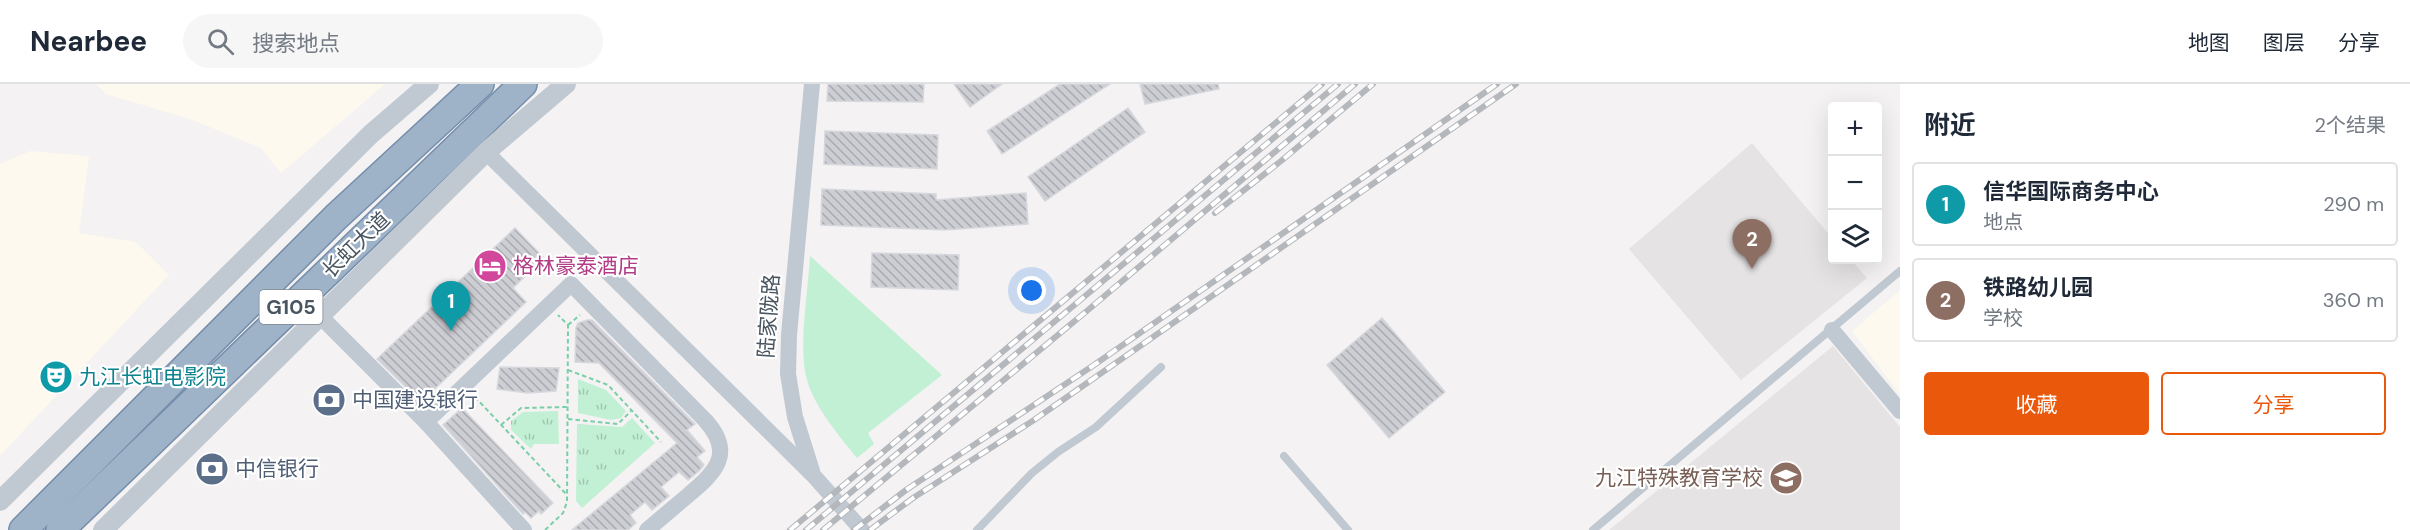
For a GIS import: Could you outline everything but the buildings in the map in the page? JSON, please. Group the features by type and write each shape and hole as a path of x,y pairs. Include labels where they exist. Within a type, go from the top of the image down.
{"highway":[{"name":"长虹大道","path":"23,530 336,217 480,84"},
{"name":"长虹大道","path":"60,530 523,84"}],"street":[{"path":"0,501 371,134 429,84"},
{"path":"103,530 486,152 566,84"},
{"name":"陆家陇路","path":"812,84 789,335 788,374 795,417 813,475 862,530"},
{"path":"486,152 813,475"},
{"path":"426,422 571,285 716,433 719,448 716,470 646,530"},
{"path":"320,316 426,422 524,530"},
{"path":"1833,330 1900,411"}],"lane":[{"path":"1593,530 1833,330 1900,271"},
{"path":"977,530 1032,473 1058,452 1096,427 1161,367"},
{"path":"1284,456 1348,530"}],"path":[{"path":"545,530 563,513 567,495 568,325 549,306"},
{"path":"568,370 608,385 661,442"},
{"path":"465,386 567,495"},
{"path":"501,425 521,408 568,407"},
{"path":"568,419 618,424 632,411"}],"shaded area":[{"path":"96,84 385,84 281,173 261,148 190,119 106,94"},
{"path":"1752,143 1828,233 1828,264 1855,264 1867,278 1741,380 1629,249"},
{"path":"30,151 89,156 79,233 136,242 169,275 0,456 0,164"},
{"path":"1900,290 1900,395 1852,331"},
{"name":"九江特殊教育学校","path":"1833,346 1900,427 1900,530 1609,530"}],"green space":[{"path":"810,256 942,375 868,433 874,444 857,458 820,408 806,376 803,348"},
{"path":"578,379 606,390 626,411 621,418 611,420 578,413"},
{"path":"558,411 559,444 534,444 531,449 511,430 511,421 523,412"},
{"path":"632,418 655,443 582,508 576,501 577,424 622,427"}],"railway":[{"path":"790,530 1322,84"},
{"path":"806,530 1338,84"},
{"path":"823,530 1355,84"},
{"path":"1215,213 1373,84"},
{"path":"854,530 906,490 1094,365 1497,84"},
{"path":"870,530 913,498 1034,420 1516,84"}],"place":[{"name":"格林豪泰酒店","path":"490,266"},
{"name":"铁路幼儿园","path":"1752,269"},
{"name":"信华国际商务中心","path":"451,331"},
{"name":"九江长虹电影院","path":"56,377"},
{"name":"中国建设银行","path":"329,400"},
{"name":"中信银行","path":"212,469"},
{"name":"九江特殊教育学校","path":"1786,478"}]}
